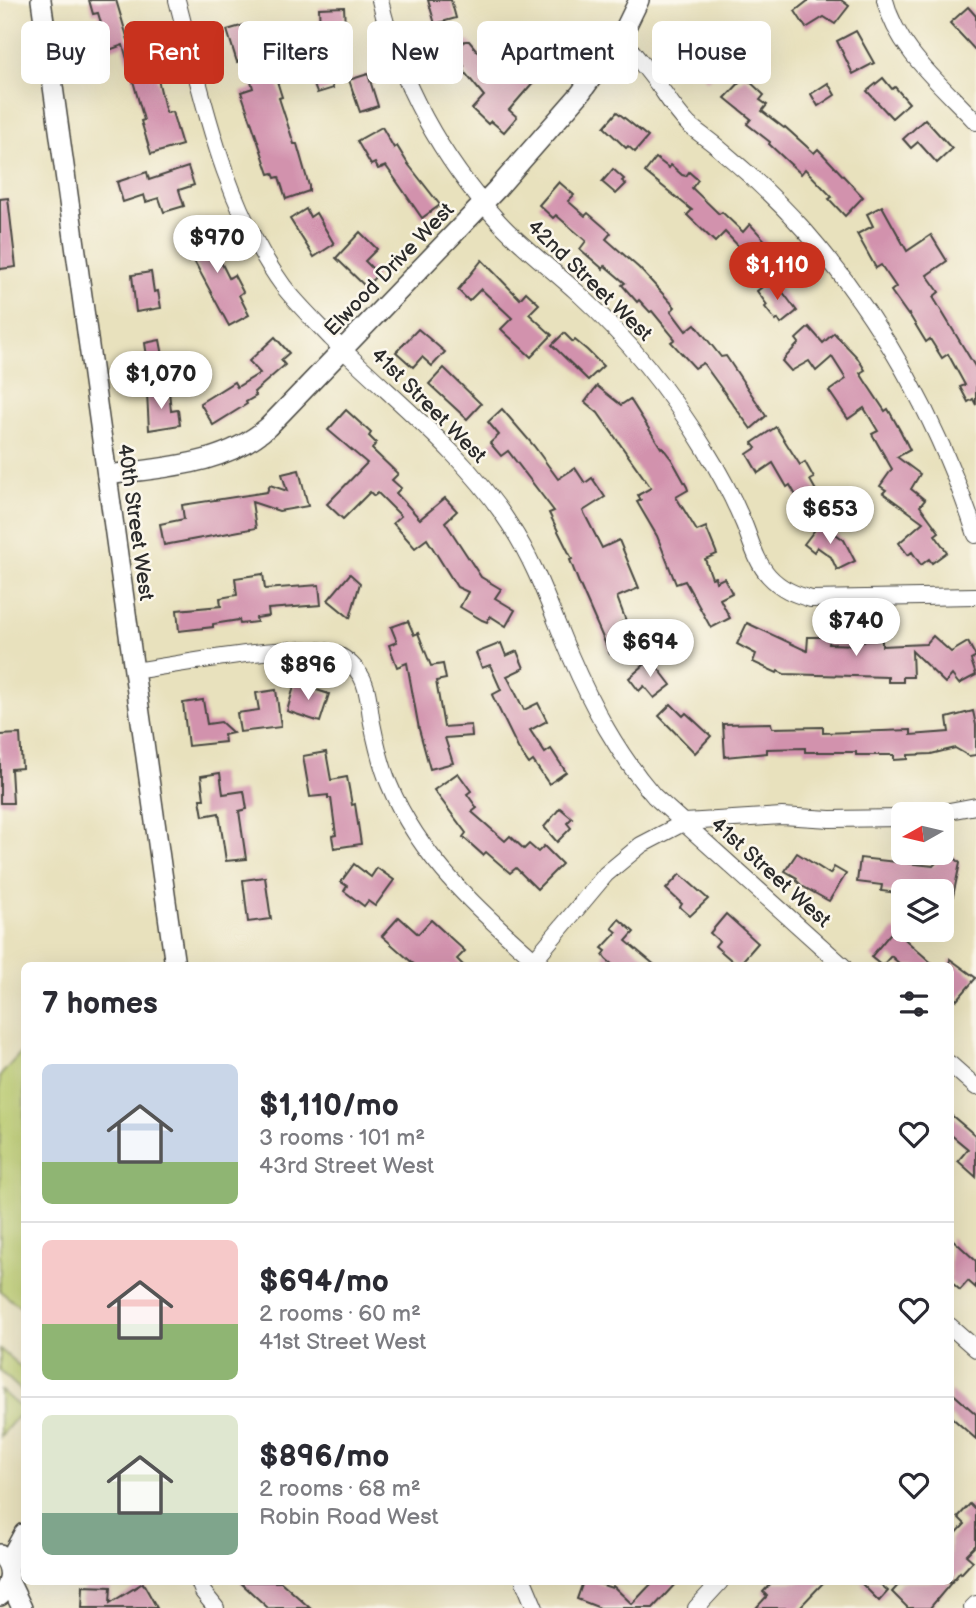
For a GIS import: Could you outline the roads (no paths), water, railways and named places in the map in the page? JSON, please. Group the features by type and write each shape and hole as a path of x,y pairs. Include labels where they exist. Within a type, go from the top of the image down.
{"street":[{"name":"40th Street West","path":"41,0 174,962"},
{"name":"41st Street West","path":"177,0 218,150 241,209 267,261 285,288 343,350 437,437 491,498 537,572 570,654 610,738 654,796 839,962"},
{"name":"42nd Street West","path":"380,0 392,44 416,101 446,154 514,238 602,316 650,369 711,458 768,575 780,587 794,594 822,599 976,596"},
{"name":"Elwood Drive West","path":"629,21 639,0"},
{"path":"885,0 894,25 907,47 976,122"},
{"path":"638,60 673,108 778,203 822,251 854,292 898,357 917,391 950,462 976,535"},
{"name":"Elwood Drive West","path":"107,475 197,463 219,457 240,447 268,427 483,203 587,84"},
{"path":"133,671 289,649 322,649 338,654 363,678 381,760 390,786 419,839 440,868 533,962"},
{"path":"954,810 976,806"},
{"path":"537,962 606,874 641,845 685,822 782,816 891,818"},
{"path":"954,1068 976,1087"},
{"path":"954,1330 976,1349"},
{"path":"0,1543 21,1532"},
{"path":"21,1537 5,1575 22,1608"},
{"path":"200,1585 216,1608"},
{"path":"525,1585 535,1608"},
{"path":"696,1608 717,1585"},
{"path":"972,1608 976,1604"}]}
